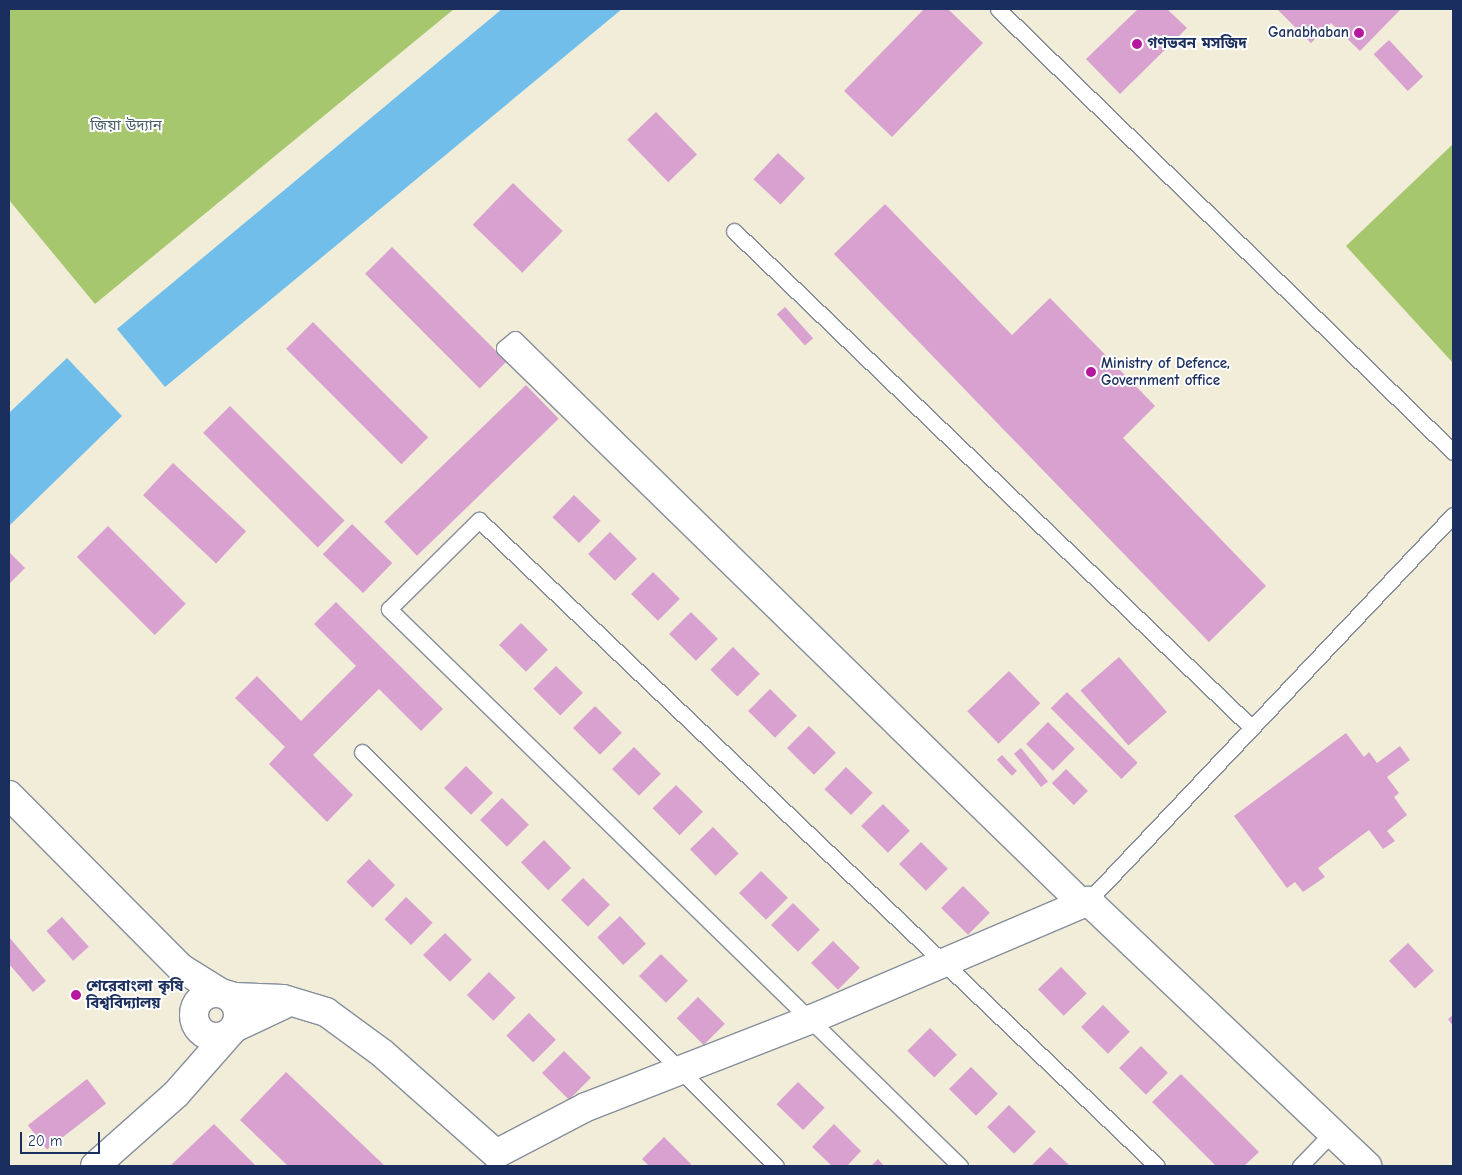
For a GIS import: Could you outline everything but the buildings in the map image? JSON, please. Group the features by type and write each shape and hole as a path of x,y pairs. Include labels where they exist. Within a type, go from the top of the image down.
{"street":[{"path":"9,795 163,953 233,1000 237,1007 234,1028 187,1082 95,1166"},
{"path":"187,1082 193,1057 194,1013 202,997 221,993 245,1000 296,1002 326,1012 346,1025 502,1160 586,1107 812,1019 945,964 1082,903 1327,1138 1350,1166"},
{"path":"163,953 194,1013 197,1027 208,1036 223,1036 266,1011 296,1002"},
{"path":"1327,1138 1367,1166"}],"lane":[{"path":"998,9 1453,452"},
{"path":"734,231 1252,728"},
{"path":"514,339 1082,903 504,348 514,339"},
{"path":"1082,903 1252,728 1453,516"},
{"path":"960,1166 812,1019 389,609 479,520 1157,1166"},
{"path":"362,752 776,1166"},
{"path":"1300,1166 1327,1138"}],"green space":[{"name":"জিয়া উদ্যান","path":"9,9 454,9 95,304 9,200"},
{"path":"1453,144 1453,363 1346,246"}],"water":[{"path":"502,9 622,9 165,387 117,329"},
{"path":"67,358 122,416 9,526 9,413"}],"place":[{"name":"Ganabhaban","path":"1359,33"},
{"name":"গণভবন মসজিদ","path":"1137,44"},
{"name":"Ministry of Defence, Government office","path":"1091,372"},
{"name":"শেরেবাংলা কৃষি বিশ্ববিদ্যালয়","path":"76,995"}]}
